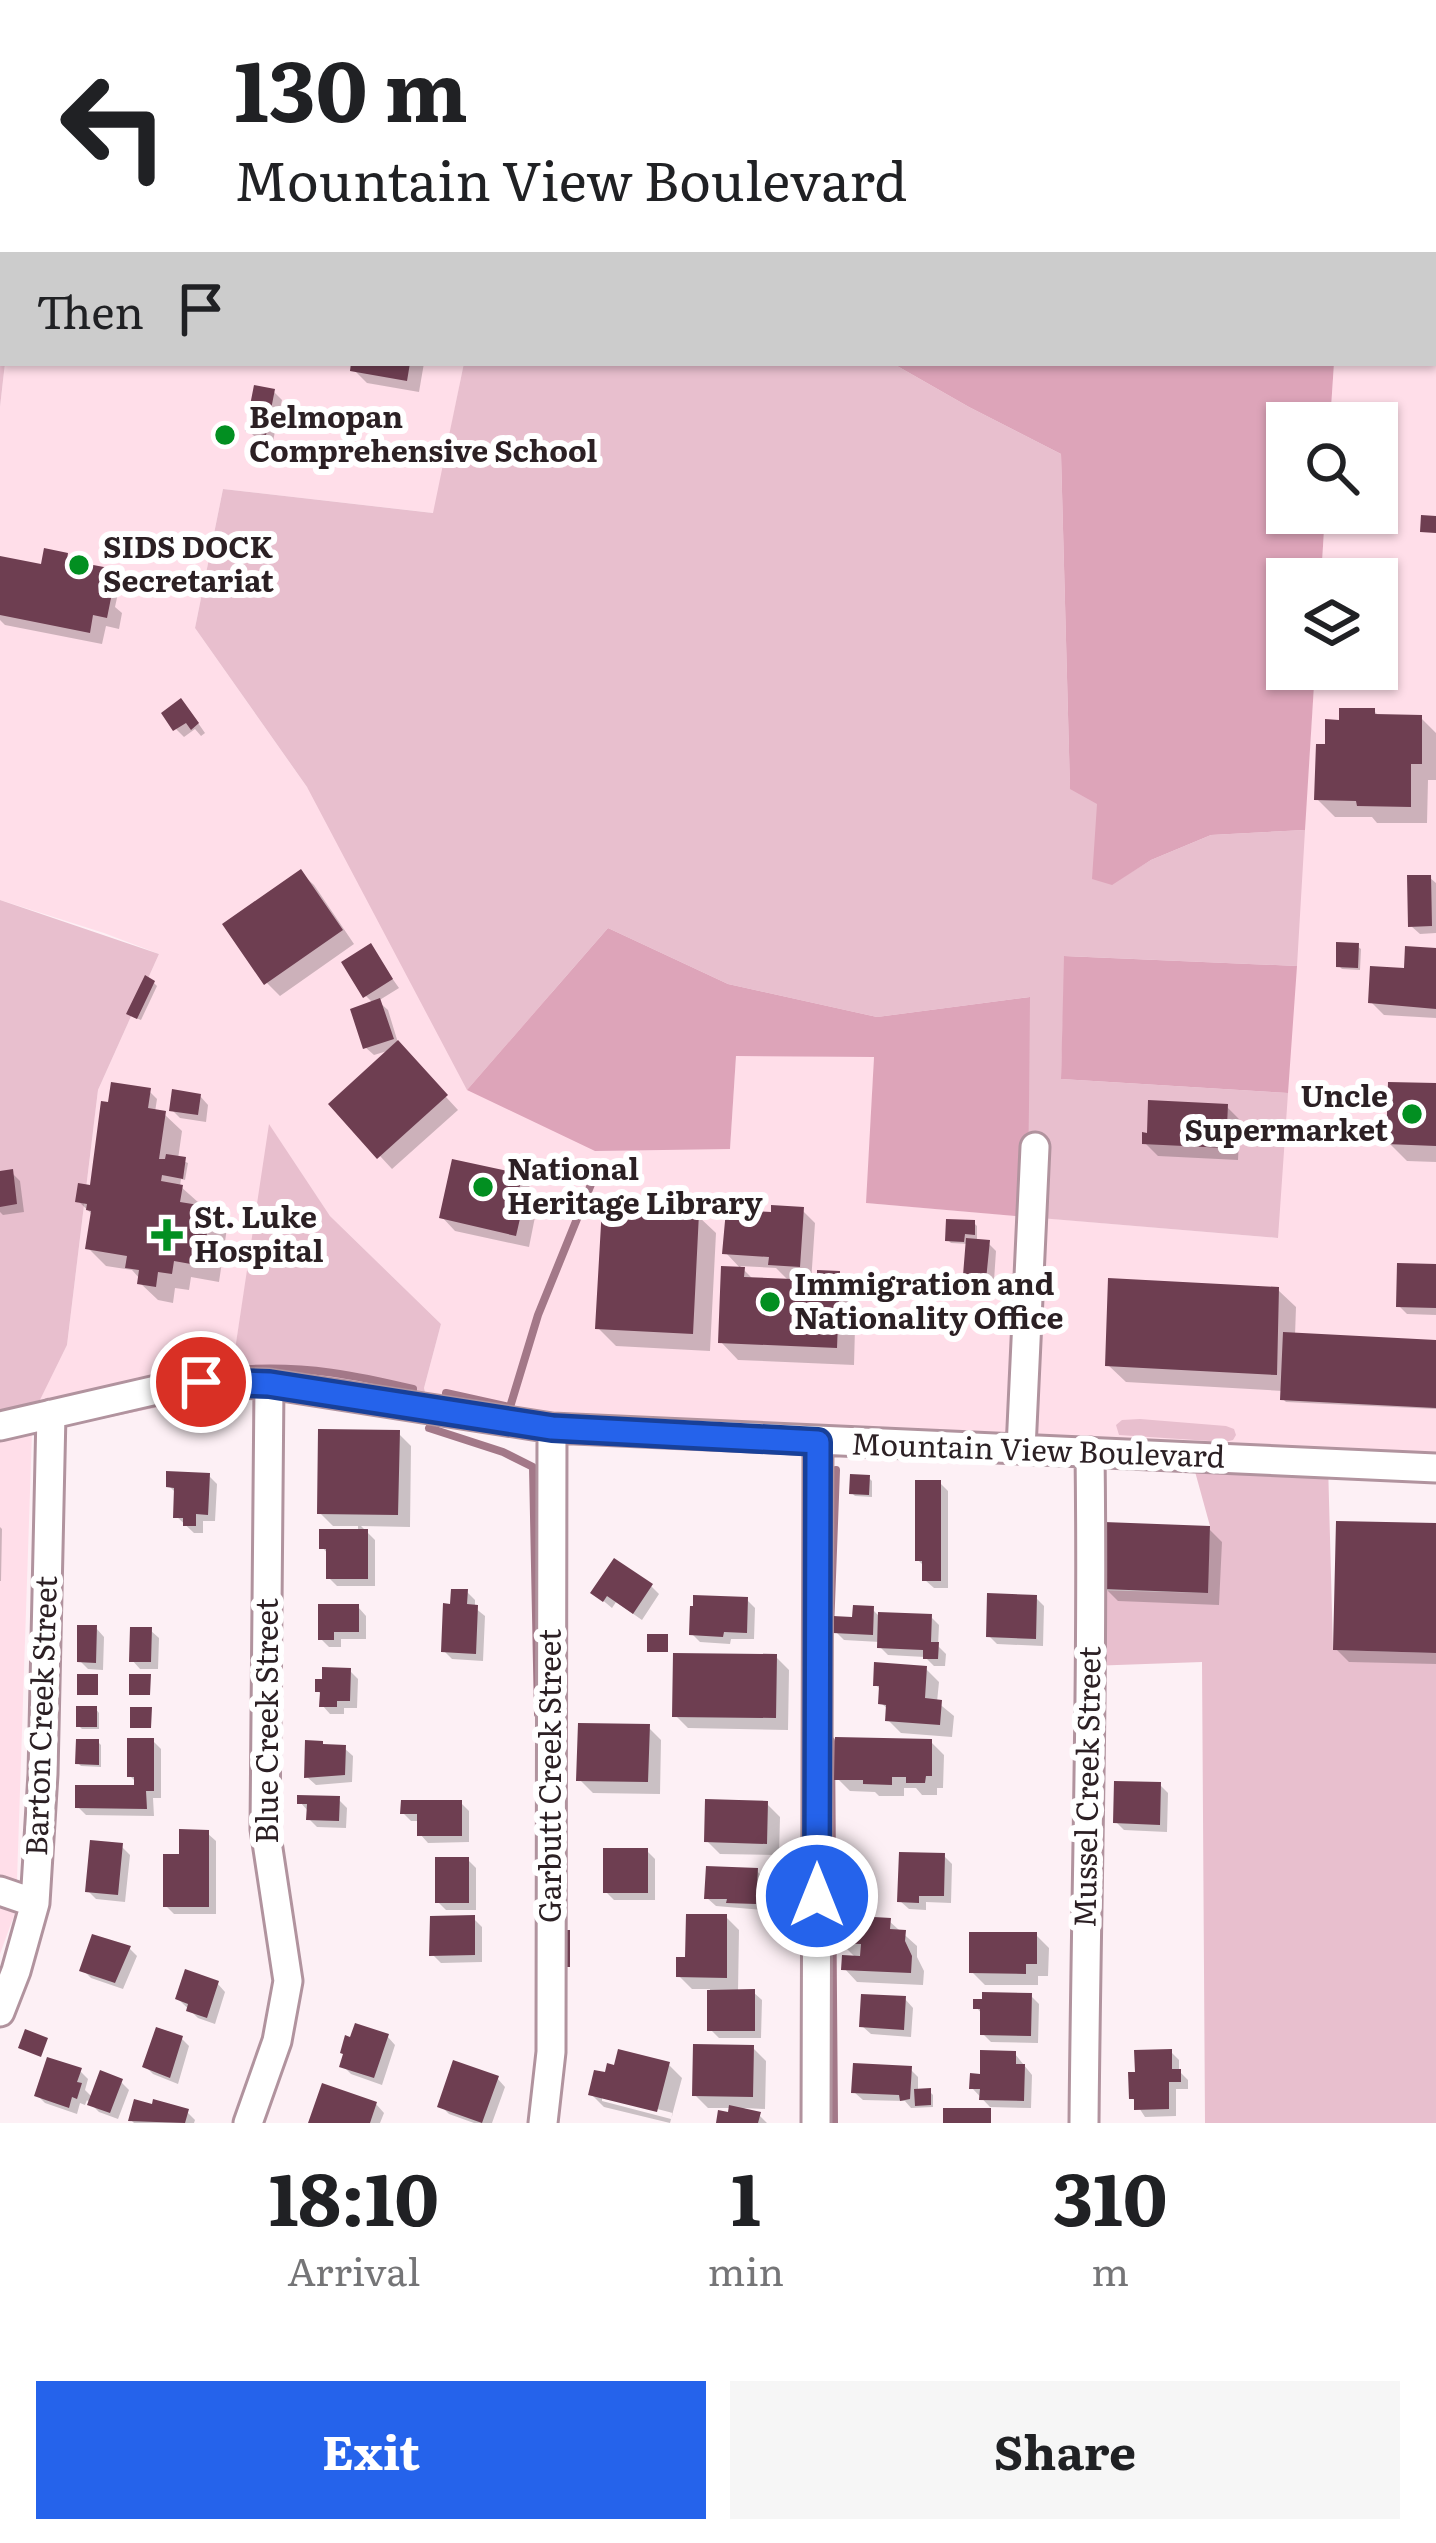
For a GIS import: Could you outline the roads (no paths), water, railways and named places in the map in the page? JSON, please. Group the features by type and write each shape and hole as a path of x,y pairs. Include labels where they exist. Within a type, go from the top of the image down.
{"street":[{"path":"1021,1449 1035,1147"},
{"name":"Mountain View Boulevard","path":"0,1426 191,1382 269,1384 552,1428 1436,1468"},
{"name":"Blue Creek Street","path":"248,2123 278,2041 288,1981 266,1829 269,1384"},
{"name":"Barton Creek Street","path":"0,2012 35,1903 43,1774 51,1414"},
{"name":"Garbutt Creek Street","path":"543,2123 551,2052 552,1428"},
{"path":"816,2123 818,1442"},
{"name":"Mussel Creek Street","path":"1084,2123 1090,1452"},
{"path":"0,1891 35,1903"}],"waterway":[{"path":"446,1393 510,1407 538,1315 596,1172"},
{"path":"248,1369 331,1373 413,1389"},
{"path":"429,1428 533,1467 538,1714"},
{"path":"830,1630 836,1470"},
{"path":"831,1741 834,2123"}],"place":[{"name":"Belmopan Comprehensive School","path":"225,435"},
{"name":"SIDS DOCK Secretariat","path":"79,565"},
{"name":"Uncle Supermarket","path":"1412,1114"},
{"name":"National Heritage Library","path":"483,1187"},
{"name":"St. Luke Hospital","path":"167,1235"},
{"name":"Immigration and Nationality Office","path":"770,1302"}]}
